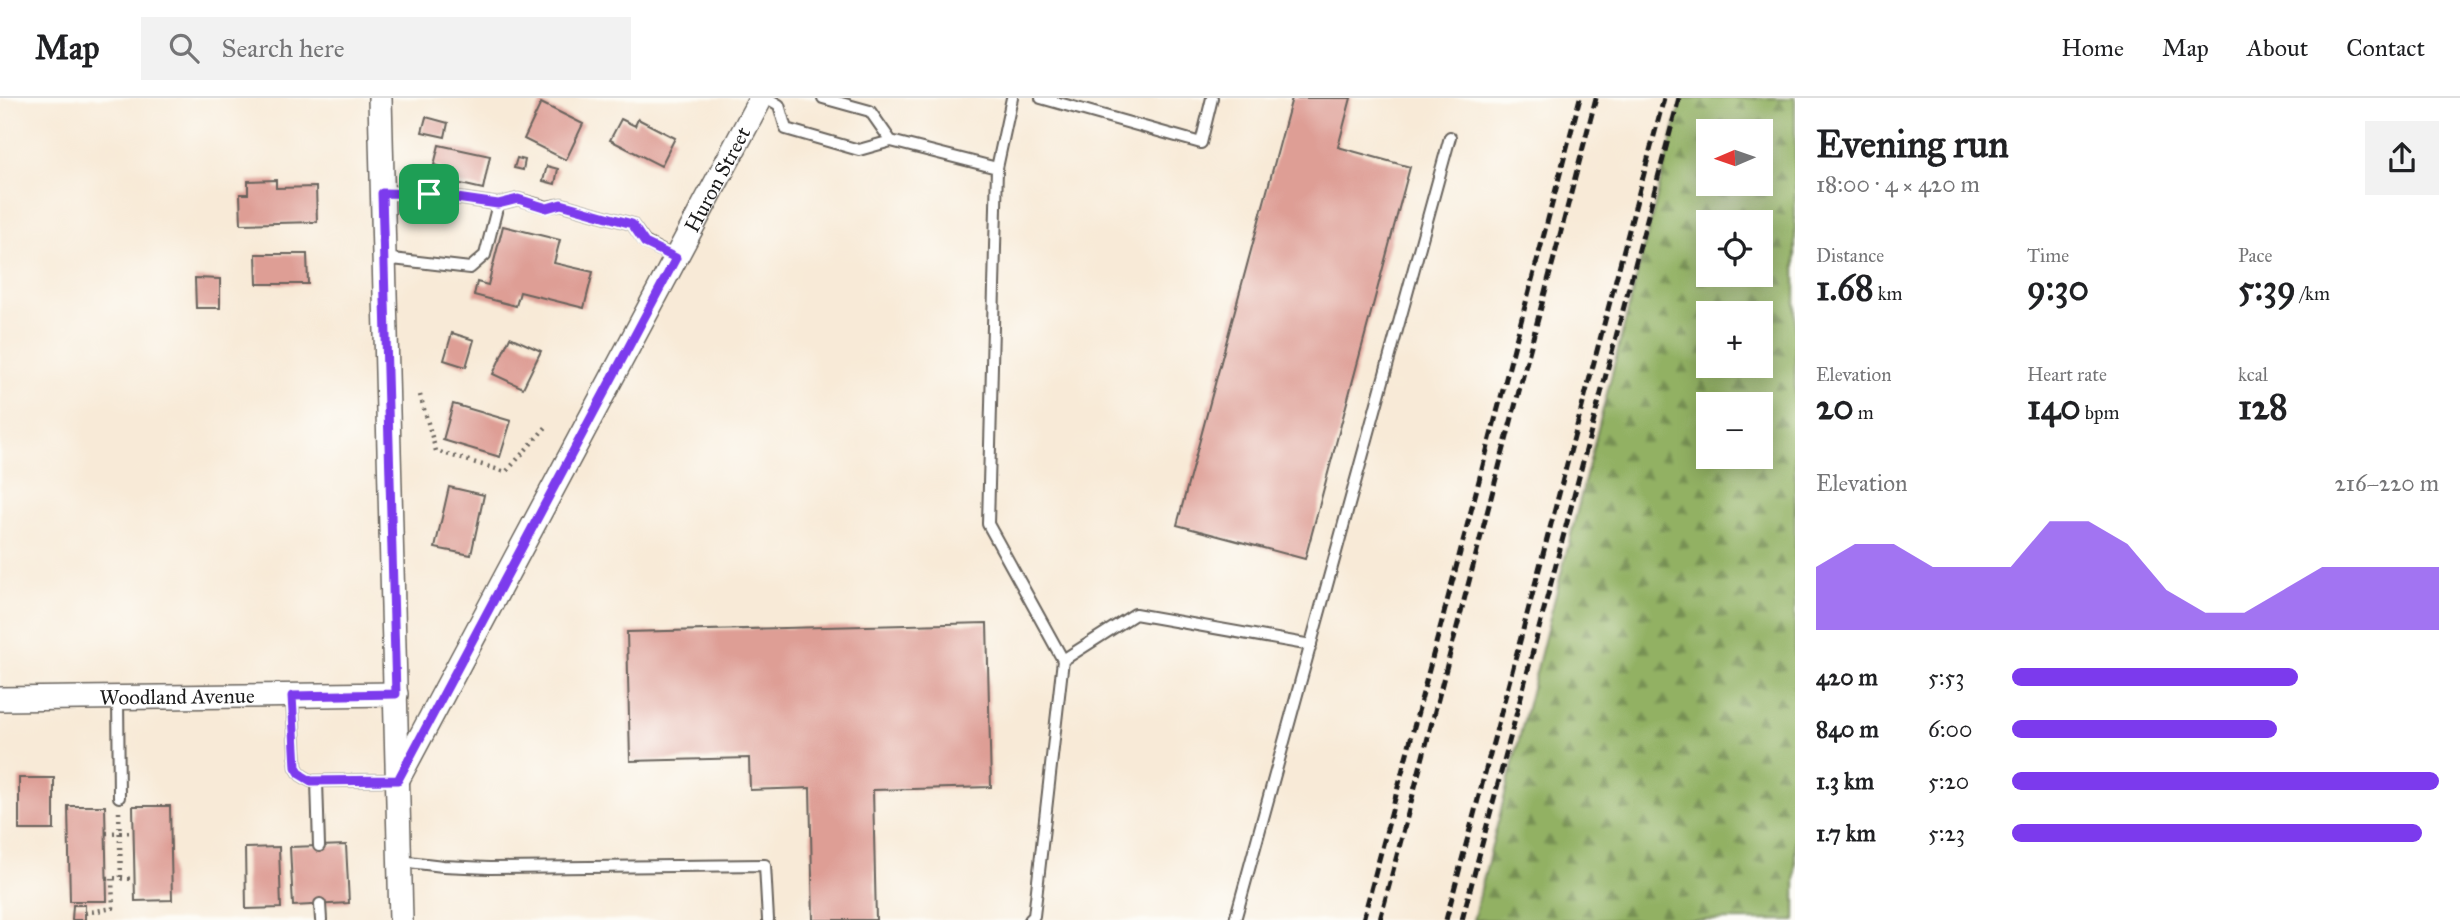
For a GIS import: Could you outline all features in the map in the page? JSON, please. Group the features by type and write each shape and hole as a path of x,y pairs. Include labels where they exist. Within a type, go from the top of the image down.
{"street":[{"path":"380,98 401,920"},
{"name":"Huron Street","path":"398,780 676,258 776,100"},
{"name":"Woodland Avenue","path":"0,699 396,694"}],"lane":[{"path":"767,98 776,100 786,129 859,150 891,141 997,168"},
{"path":"822,98 870,111 891,141"},
{"path":"1012,98 997,168 988,524 1063,660 1034,916 1030,920"},
{"path":"1041,98 1201,144 1212,98"},
{"path":"1235,920 1450,137"},
{"path":"382,193 429,194 498,204 518,199 547,208 561,204 632,224 645,243 676,258"},
{"path":"384,258 470,268 485,255 498,204"},
{"path":"1063,660 1135,614 1311,645"},
{"path":"292,696 296,767 301,775 311,781 398,780"},
{"path":"118,698 119,800"},
{"path":"317,781 319,846"},
{"path":"400,861 489,868 765,865 768,920"},
{"path":"320,904 321,920"}],"path":[{"path":"420,395 436,451 506,472 546,427"},
{"path":"119,800 121,878"},
{"path":"106,833 134,832"},
{"path":"85,913 113,908 110,879 135,878"}],"green space":[{"path":"1682,98 1795,98 1795,920 1473,920"}],"building":[{"path":"1292,98 1351,98 1338,147 1410,167 1305,559 1177,525"},
{"path":"541,103 583,124 566,160 524,139"},
{"path":"426,117 448,123 445,137 422,132"},
{"path":"621,119 635,126 638,119 675,138 661,166 610,140"},
{"path":"439,145 490,156 483,189 439,179 441,167 434,165"},
{"path":"517,158 525,160 523,170 514,168"},
{"path":"547,166 558,169 555,184 543,181"},
{"path":"276,180 276,188 316,187 317,222 241,224 240,194 248,194 248,181"},
{"path":"503,226 560,240 554,263 593,272 584,308 520,292 516,306 474,295 477,282 488,285"},
{"path":"256,254 307,254 308,284 257,284"},
{"path":"195,278 220,279 220,308 196,308"},
{"path":"452,333 474,340 466,367 444,360"},
{"path":"510,337 541,351 523,388 493,374"},
{"path":"453,404 511,421 500,457 443,440"},
{"path":"449,487 484,495 471,555 435,548"},
{"path":"987,623 991,787 873,790 876,920 813,920 810,788 750,790 749,758 630,761 627,632"},
{"path":"19,778 54,778 54,830 19,830"},
{"path":"68,806 105,806 107,901 70,901"},
{"path":"133,806 170,806 172,900 135,901"},
{"path":"346,845 349,903 293,906 290,847"},
{"path":"279,847 281,908 246,909 245,848"},
{"path":"73,905 85,905 85,920 72,920"}],"railway":[{"path":"1363,920 1580,98"},
{"path":"1380,920 1596,98"},
{"path":"1446,920 1664,98"},
{"path":"1462,920 1679,98"}],"route":[{"path":"382,193 429,194 498,204 518,199 547,208 561,204 632,224 645,243 676,258 398,780 311,781 301,775 296,767 292,696 396,694 382,193"}]}
